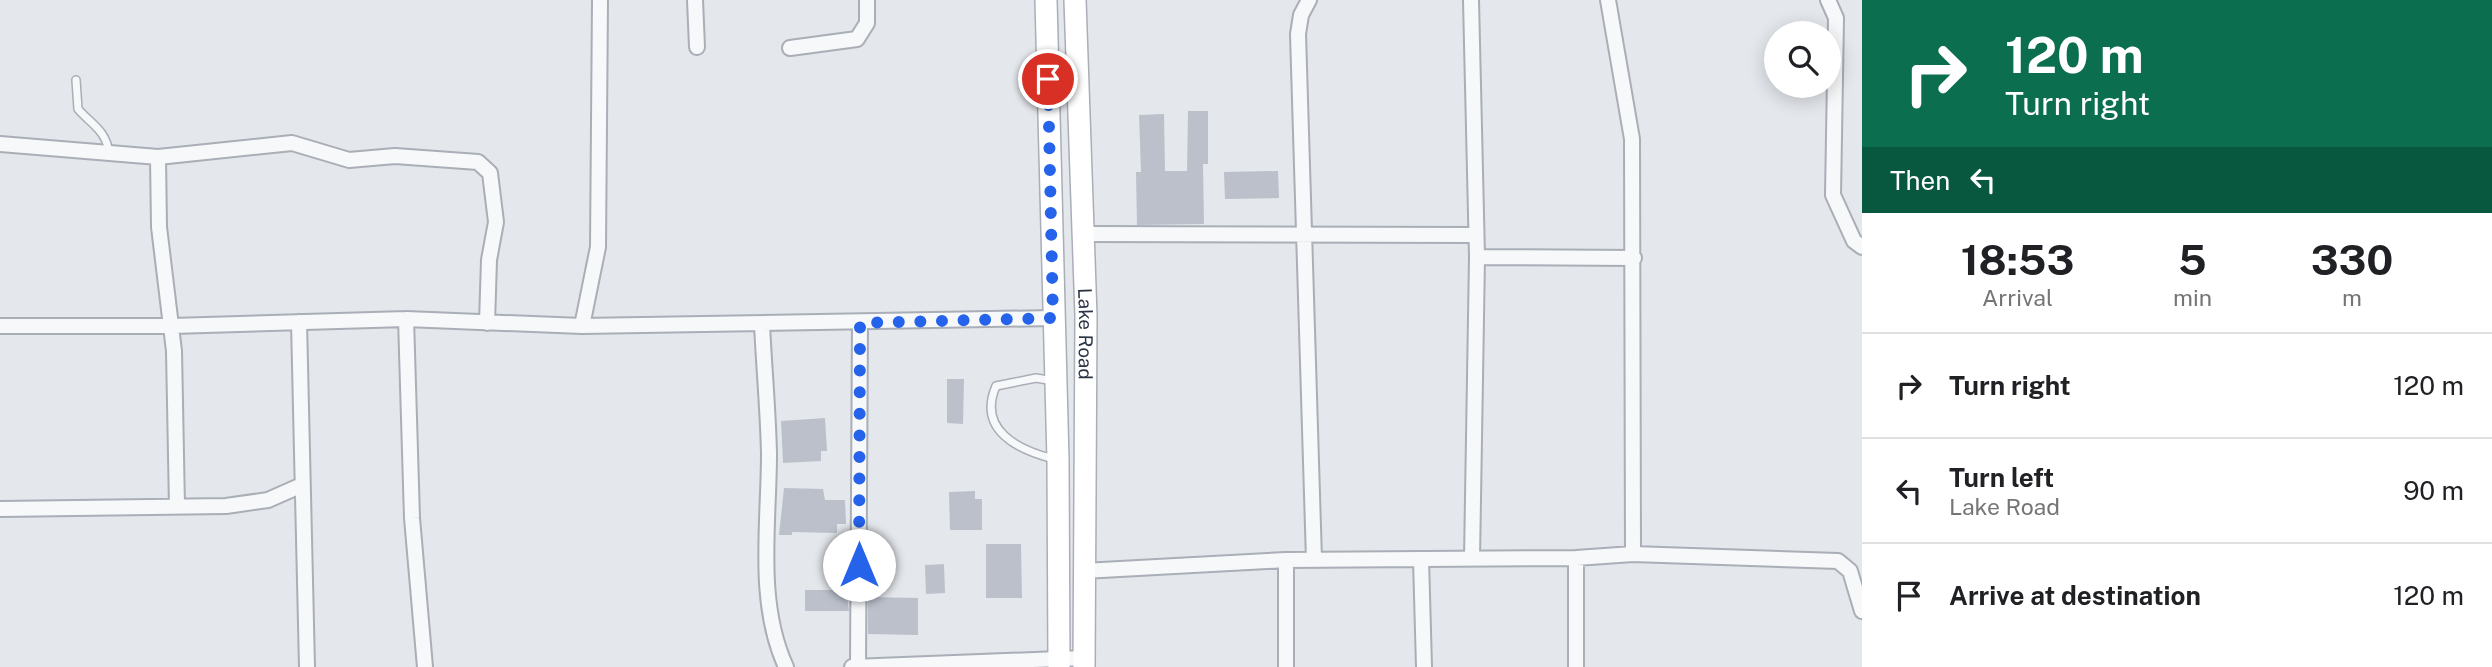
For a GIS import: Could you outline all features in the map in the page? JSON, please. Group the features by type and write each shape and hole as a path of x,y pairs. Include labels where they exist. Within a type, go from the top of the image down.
{"main road":[{"name":"Lake Road","path":"1046,0 1058,460 1059,663"},
{"name":"Lake Road","path":"1075,0 1084,234 1086,377 1084,662"}],"street":[{"path":"582,326 598,247 600,0"},
{"path":"695,0 697,47"},
{"path":"790,48 857,39 867,23 867,0"},
{"path":"1309,0 1301,15 1298,34 1314,560"},
{"path":"1471,0 1474,13 1477,257 1472,559"},
{"path":"1608,0 1632,139 1633,554"},
{"path":"1828,0 1836,18 1833,195 1854,242 1862,247"},
{"path":"0,144 158,157 292,144 349,160 395,156 478,162 490,173 496,222 489,260 487,323"},
{"path":"158,157 159,227 172,326 177,507"},
{"path":"1084,234 1476,235"},
{"path":"1477,257 1634,258"},
{"path":"0,326 172,326 406,319 582,326 1053,318"},
{"path":"406,319 411,518 425,667"},
{"path":"299,323 307,667"},
{"path":"860,323 855,666 1084,662"},
{"path":"762,324 769,451 769,611 778,649 786,667"},
{"path":"0,509 177,507 268,500 302,485"},
{"path":"1083,571 1314,560 1576,558 1633,554 1838,561 1850,571 1862,611"},
{"path":"1576,558 1576,667"},
{"path":"1421,559 1424,667"},
{"path":"1286,561 1286,667"}],"lane":[{"path":"76,80 78,109 99,126 108,144 109,154"},
{"path":"1056,381 1036,378 996,386 992,407 994,424 1011,442 1025,451 1058,460"}],"building":[{"path":"1188,111 1208,111 1208,164 1203,164 1204,224 1137,225 1136,172 1141,172 1139,115 1164,114 1165,171 1187,171"},
{"path":"1278,171 1279,198 1225,199 1224,172"},
{"path":"947,379 964,379 963,424 947,423"},
{"path":"825,418 827,451 821,451 821,461 783,463 781,421"},
{"path":"784,488 823,489 825,500 845,500 846,524 837,524 837,533 792,532 792,535 779,535"},
{"path":"975,491 975,499 982,499 982,530 950,530 949,492"},
{"path":"986,544 1021,544 1022,598 986,598"},
{"path":"944,564 945,593 926,594 925,565"},
{"path":"805,590 846,590 849,611 805,611"},
{"path":"868,597 918,598 918,635 868,634"}],"route":[{"path":"859,565 860,323 1053,318 1048,79"}]}
